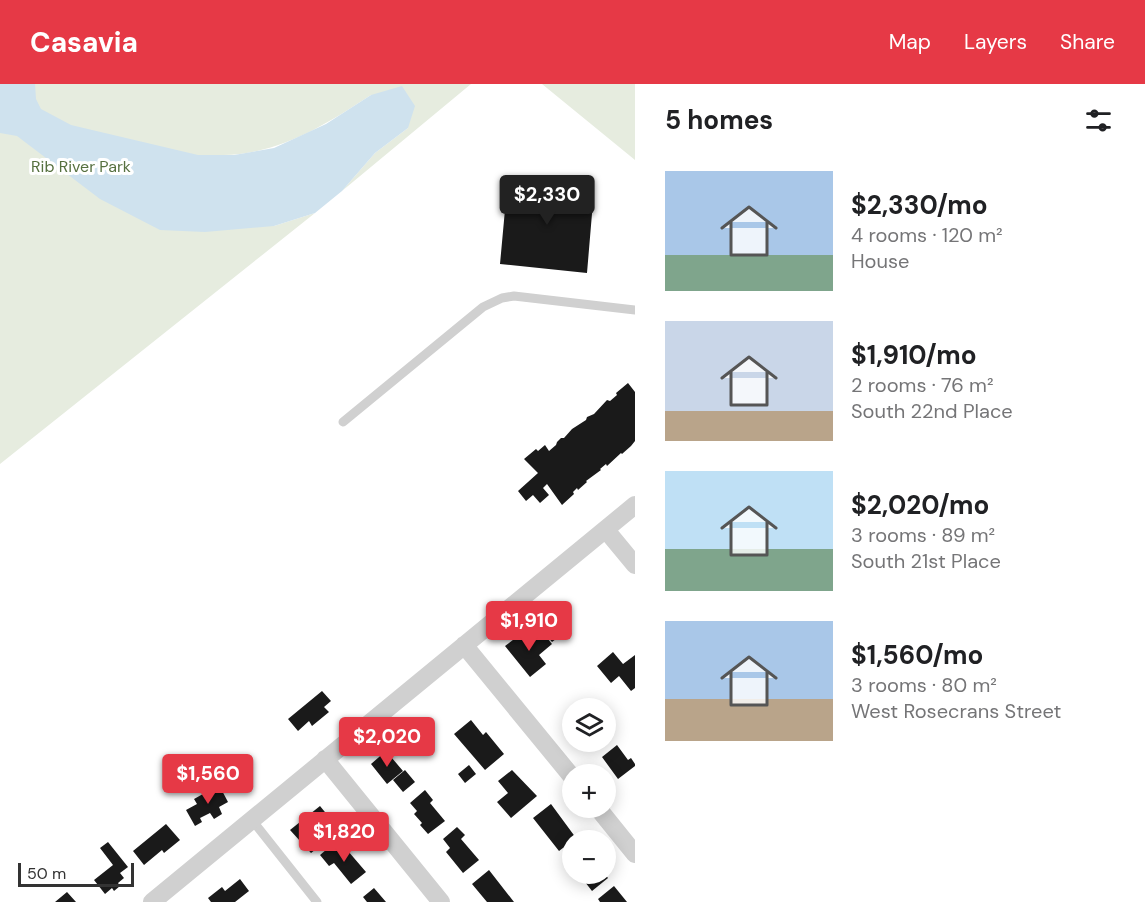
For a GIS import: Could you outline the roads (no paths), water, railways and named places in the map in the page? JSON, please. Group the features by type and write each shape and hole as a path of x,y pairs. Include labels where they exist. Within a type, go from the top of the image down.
{"street":[{"path":"158,900 325,759 635,505"},
{"path":"606,530 635,565"},
{"path":"464,645 562,765"},
{"path":"325,759 441,902"},
{"path":"606,818 635,854"}],"lane":[{"path":"343,422 483,307 502,297 514,296 635,310"},
{"path":"252,820 317,902"}],"water":[{"path":"0,84 35,84 36,99 41,109 71,125 198,155 234,155 274,148 326,124 371,95 402,86 415,106 408,128 375,153 342,191 315,213 274,226 205,232 160,230 100,199 17,136 0,133"}],"park label":[{"name":"Rib River Park","path":"81,166"}]}
